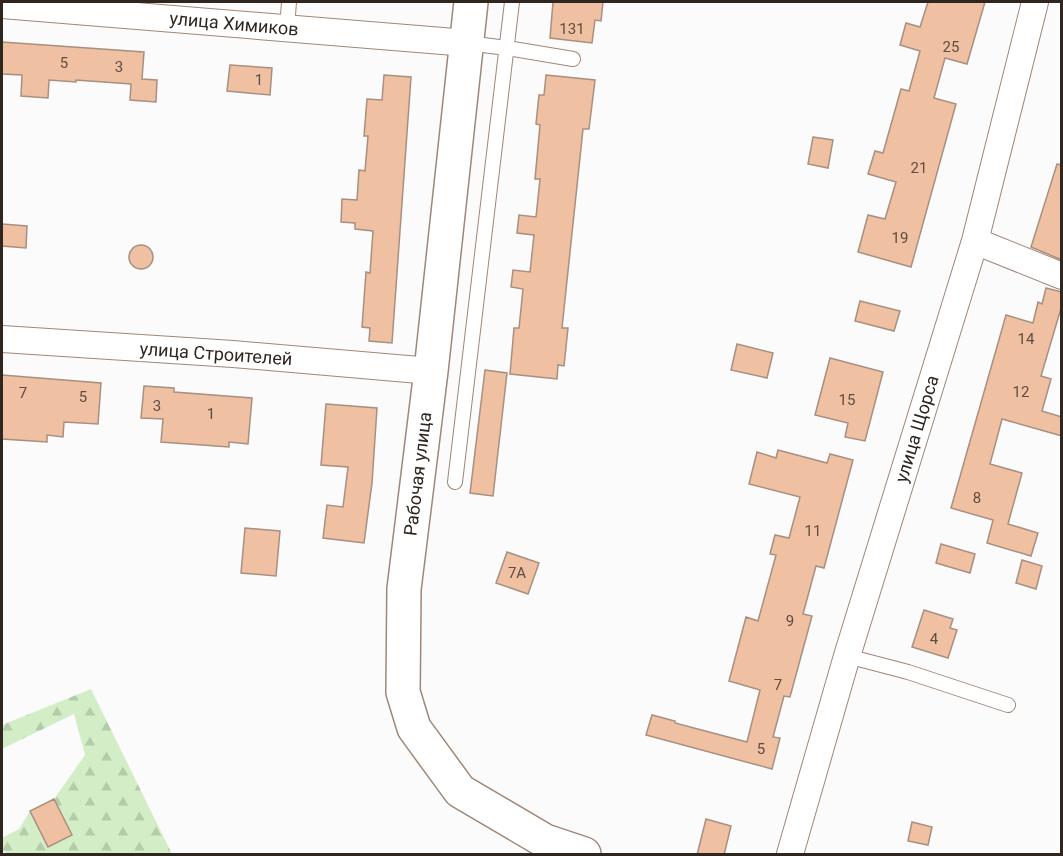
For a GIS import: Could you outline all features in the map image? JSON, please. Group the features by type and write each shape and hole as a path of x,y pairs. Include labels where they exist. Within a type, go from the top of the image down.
{"main road":[{"name":"Рабочая улица","path":"471,2 431,371 404,589 403,692 414,728 460,791 545,841 584,855"}],"street":[{"name":"улица Щорса","path":"790,855 847,656 975,241 1035,2"},
{"name":"улица Химиков","path":"2,5 467,43"},
{"path":"975,241 1062,276"},
{"name":"улица Строителей","path":"2,339 233,354 431,371"}],"lane":[{"path":"287,28 289,2"},
{"path":"455,482 512,2"},
{"path":"467,43 573,59"},
{"path":"847,656 908,672 1008,705"}],"green space":[{"path":"91,689 172,854 7,854 2,849 2,838 19,829 30,811 54,799 85,755 74,714 2,749 2,725"}],"building":[{"path":"553,2 603,2 601,21 595,20 592,43 550,38"},
{"path":"928,2 985,2 967,64 945,58 934,98 956,104 911,267 858,252 868,215 885,219 896,182 868,174 875,151 883,153 901,89 909,91 920,51 900,45 906,23 920,27"},
{"path":"2,42 144,52 142,79 157,80 156,102 130,100 131,84 76,80 76,82 49,80 48,98 21,96 22,75 2,74"},
{"path":"230,65 272,68 270,95 227,91"},
{"path":"384,75 411,77 392,343 369,341 370,328 362,327 366,272 370,273 373,231 355,229 355,223 341,222 342,199 357,200 359,170 365,171 368,136 364,136 367,99 382,100"},
{"path":"546,75 595,80 589,129 583,129 562,328 568,328 564,366 558,365 557,379 510,374 514,328 519,328 523,289 511,287 513,270 530,272 534,235 517,233 519,215 536,217 540,179 535,179 540,125 536,124 539,95 544,95"},
{"path":"813,137 833,140 828,168 808,164"},
{"path":"1057,164 1062,165 1062,260 1031,247"},
{"path":"2,224 27,226 26,248 2,246"},
{"path":"141,245 146,246 152,252 152,262 146,268 141,269 136,268 130,262 129,257 130,252 136,246"},
{"path":"1046,288 1062,292 1062,305 1041,376 1051,379 1042,411 1062,417 1062,436 1002,419 990,464 1022,473 1008,524 1038,533 1031,556 987,543 993,520 951,508 1006,315 1033,323 1038,302 1042,304"},
{"path":"860,301 900,311 894,331 855,321"},
{"path":"737,344 773,353 767,378 731,370"},
{"path":"830,358 883,372 865,441 845,437 848,423 815,415"},
{"path":"485,370 507,373 493,496 470,493"},
{"path":"2,375 101,383 98,424 64,422 63,437 47,435 47,442 2,439"},
{"path":"144,386 174,388 174,392 252,398 248,444 229,442 229,447 161,442 163,419 141,418"},
{"path":"326,404 377,408 372,483 364,543 323,538 327,505 343,507 348,467 321,465"},
{"path":"778,450 827,463 830,454 853,460 824,568 816,566 803,614 812,616 790,697 784,696 773,737 780,738 772,769 646,735 652,715 747,742 760,690 729,681 746,617 758,621 776,555 770,554 775,535 789,538 800,497 749,484 757,452 776,458"},
{"path":"245,528 280,531 276,576 241,573"},
{"path":"941,544 975,554 970,573 936,563"},
{"path":"507,552 539,563 528,594 496,583"},
{"path":"1022,560 1042,566 1036,589 1016,583"},
{"path":"924,610 953,619 950,628 957,630 948,658 912,647"},
{"path":"54,799 72,835 48,847 30,811"},
{"path":"706,819 731,826 724,855 697,855"},
{"path":"912,822 932,827 928,845 908,841"}]}
